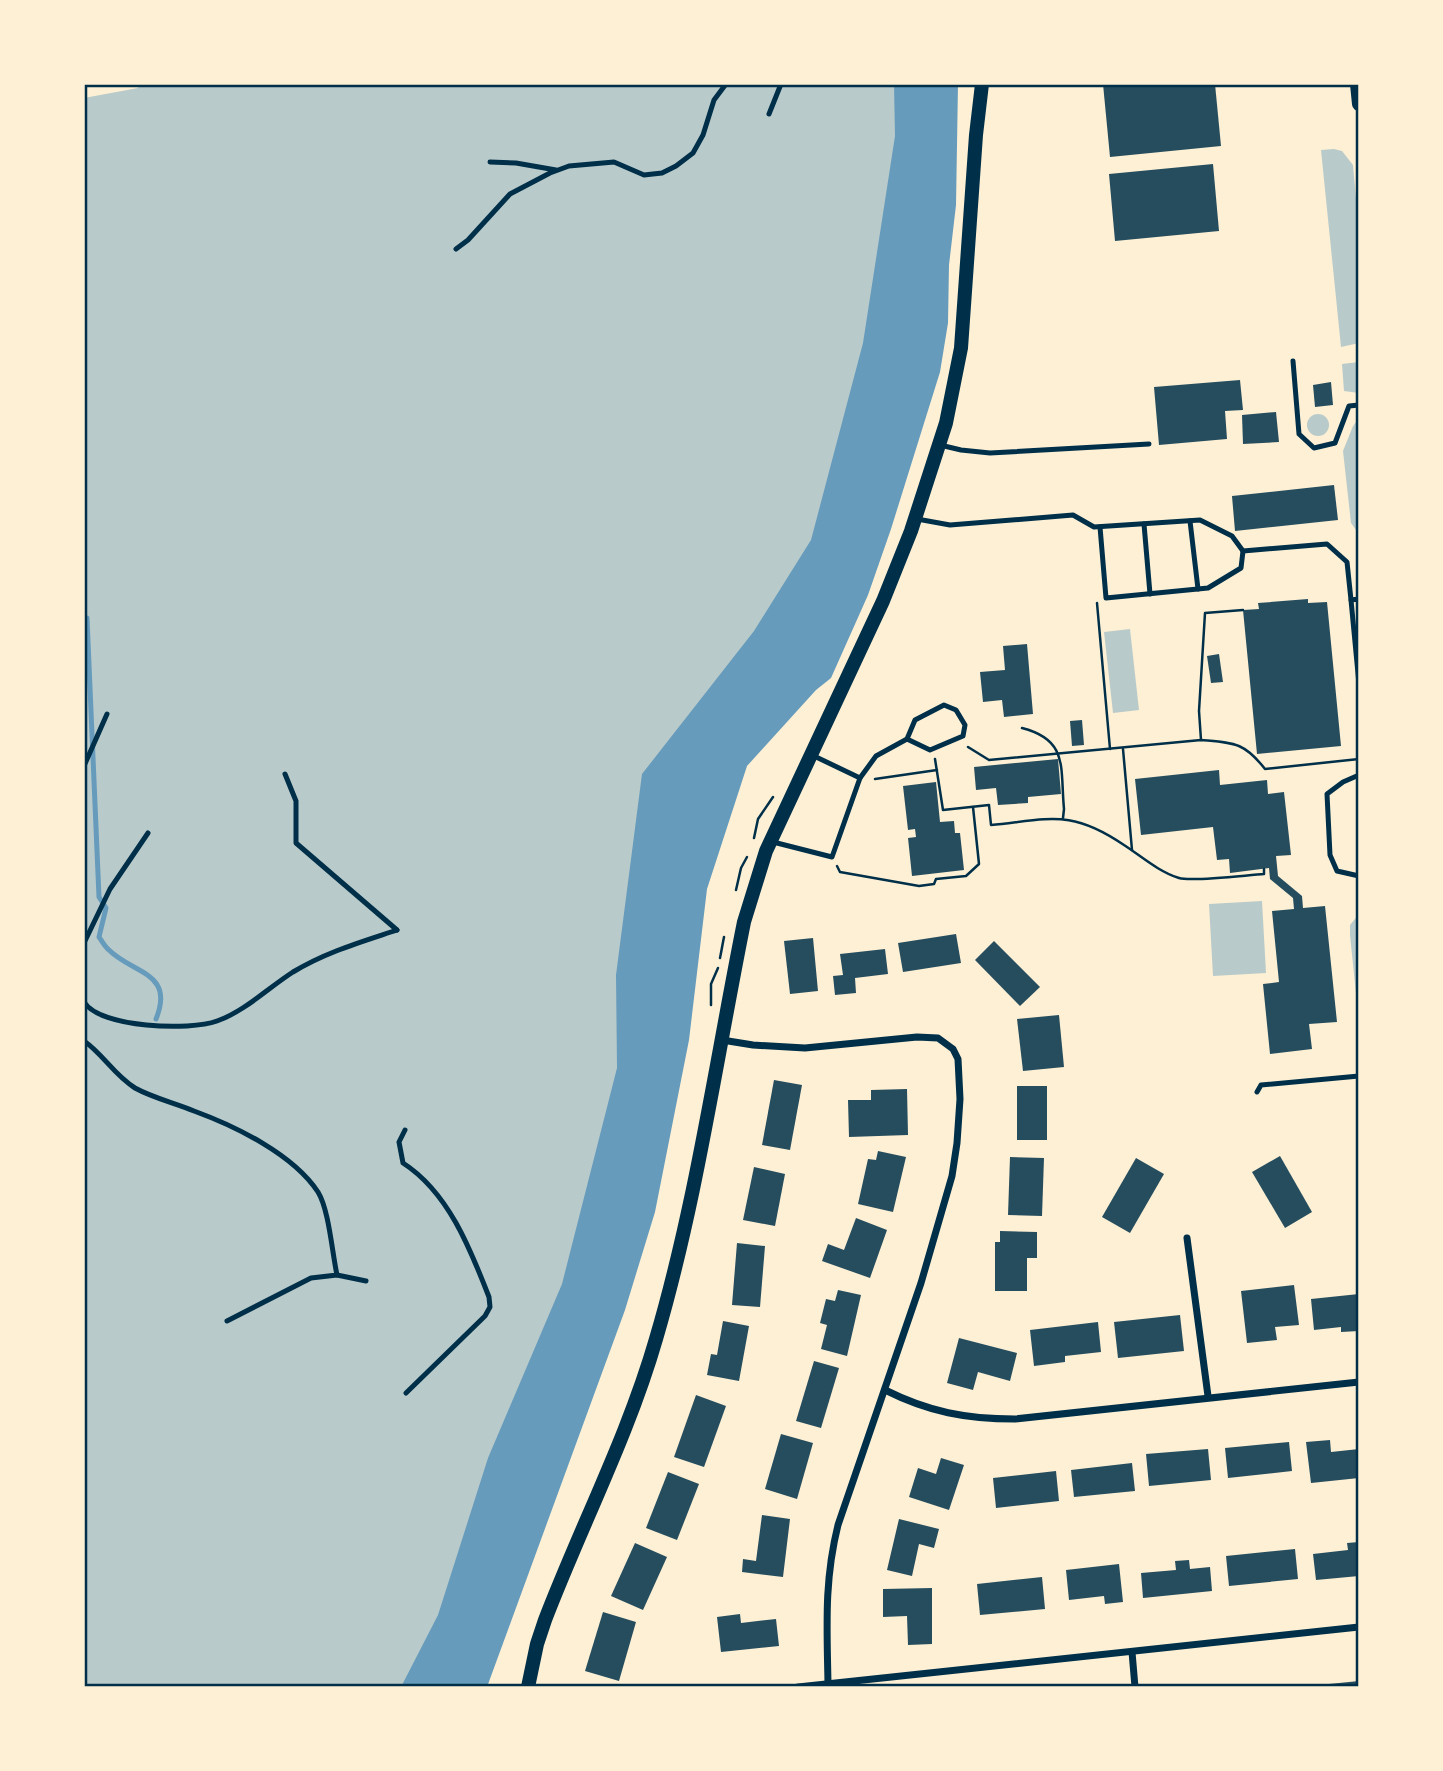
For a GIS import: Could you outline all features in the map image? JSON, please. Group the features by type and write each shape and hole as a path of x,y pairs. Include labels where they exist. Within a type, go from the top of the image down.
{"main road":[{"path":"528,1687 545,1620 617,1447 656,1340 686,1218 744,922 754,886 770,841 858,658 915,519 940,445 955,386 961,348 982,84"},
{"path":"1357,84 1359,104"}],"street":[{"path":"720,1040 805,1048 917,1037 938,1038 953,1049 958,1059 957,1143 952,1176 921,1283 838,1525 830,1556 826,1612 828,1684"},
{"path":"1187,1238 1208,1396"},
{"path":"885,1390 914,1405 939,1412 989,1419 1066,1415 1208,1396 1359,1381"},
{"path":"798,1687 1359,1627"},
{"path":"1132,1652 1135,1687"}],"lane":[{"path":"456,249 468,240 510,194 557,170 569,166 614,162 644,175 662,173 676,166 693,153 703,135 714,100 726,84"},
{"path":"769,114 780,84"},
{"path":"490,162 557,170"},
{"path":"1293,361 1299,434 1314,448 1335,443 1349,406 1359,405"},
{"path":"940,445 990,453 1150,444"},
{"path":"915,519 950,525 1073,515 1094,527 1200,520 1231,536 1243,551 1241,568 1208,588 1107,598 1100,527"},
{"path":"1190,521 1198,589"},
{"path":"1144,524 1150,594"},
{"path":"1243,551 1327,544 1347,562 1359,684"},
{"path":"1351,600 1359,599"},
{"path":"770,841 832,857 860,778 876,756 907,739 915,720 944,705 956,710 965,724 964,736 934,749 930,750 907,739"},
{"path":"84,766 107,714"},
{"path":"811,755 860,778"},
{"path":"84,1002 87,1008 104,1017 133,1022 176,1028 215,1022 320,957 397,930 296,843 296,801 285,774"},
{"path":"1359,775 1326,794 1330,855 1336,871 1359,876"},
{"path":"84,943 110,889 148,833"},
{"path":"84,1041 94,1048 116,1074 136,1088 236,1129 274,1150 294,1166 318,1192 327,1214 337,1275"},
{"path":"1257,1092 1261,1084 1359,1076"},
{"path":"405,1130 399,1142 403,1163 424,1180 460,1230 489,1297 490,1307 485,1316 406,1393"},
{"path":"227,1321 311,1278 337,1275 366,1281"}],"path":[{"path":"1107,598 1095,604 1110,749"},
{"path":"1201,740 1199,711 1205,613 1243,610"},
{"path":"1021,728 1035,732 1053,743 1059,754 1063,818"},
{"path":"957,740 989,760 1201,740 1233,743 1251,752 1265,769 1359,759"},
{"path":"1123,748 1132,850"},
{"path":"934,749 943,810 989,805 991,825 1063,818 1078,820 1100,829 1160,869 1180,879 1264,874 1264,869"},
{"path":"860,778 882,779 937,770"},
{"path":"832,857 840,872 919,886 934,884 936,879 966,876 979,864 973,807"}],"shaded area":[{"path":"139,84 918,84 833,583 687,785 646,1041 447,1687 84,1687 84,98 138,88"},
{"path":"1321,150 1342,151 1353,165 1359,233 1359,343 1341,347"},
{"path":"1359,362 1359,393 1344,391 1342,364"},
{"path":"1314,414 1322,414 1329,421 1329,429 1322,436 1314,436 1307,429 1307,421"},
{"path":"1359,418 1359,534 1351,523 1343,451"},
{"path":"1130,629 1139,710 1113,713 1104,632"},
{"path":"1262,901 1266,973 1213,976 1209,904"},
{"path":"1359,914 1359,1023 1350,925"}],"water":[{"path":"894,84 958,84 956,205 949,265 948,323 940,372 868,595 831,678 816,690 747,766 707,889 689,1040 655,1212 625,1310 487,1687 401,1687 438,1615 488,1458 562,1284 617,1068 616,975 642,774 754,631 811,540 863,343 895,136"}],"building":[{"path":"1103,84 1215,84 1221,146 1110,157"},
{"path":"1213,164 1219,231 1115,241 1109,174"},
{"path":"1240,380 1243,410 1225,411 1227,439 1159,445 1154,387"},
{"path":"1331,382 1333,405 1315,407 1313,385"},
{"path":"1276,412 1279,442 1243,444 1242,415"},
{"path":"1334,485 1338,520 1235,531 1232,496"},
{"path":"1308,599 1308,603 1327,602 1341,746 1257,754 1243,610 1259,609 1258,603"},
{"path":"1027,644 1033,714 1004,717 1002,700 983,702 980,672 1005,670 1003,646"},
{"path":"1219,654 1223,682 1211,683 1207,656"},
{"path":"1082,720 1084,745 1072,746 1070,721"},
{"path":"1058,759 1061,794 1028,797 1028,803 998,805 996,788 976,790 974,767"},
{"path":"1219,770 1220,785 1267,780 1268,794 1284,792 1291,855 1276,856 1278,876 1302,896 1303,908 1325,906 1337,1022 1309,1024 1312,1049 1270,1054 1263,984 1279,982 1272,911 1294,909 1293,898 1270,879 1269,868 1230,873 1229,859 1217,860 1213,827 1141,835 1135,779"},
{"path":"936,782 940,822 954,821 955,833 960,833 964,870 912,876 908,838 916,837 915,829 908,830 903,786"},
{"path":"956,934 961,963 903,972 898,943"},
{"path":"813,938 818,991 790,994 784,941"},
{"path":"994,941 1040,987 1020,1006 975,960"},
{"path":"885,949 888,974 855,978 856,993 835,995 833,976 843,975 840,954"},
{"path":"1059,1015 1064,1067 1023,1071 1017,1019"},
{"path":"774,1080 802,1085 790,1150 762,1145"},
{"path":"1017,1086 1047,1086 1047,1140 1017,1140"},
{"path":"907,1089 908,1135 849,1137 848,1100 871,1100 871,1090"},
{"path":"878,1151 906,1157 893,1212 858,1204 868,1159 876,1160"},
{"path":"1280,1156 1312,1212 1285,1228 1252,1172"},
{"path":"1010,1157 1044,1158 1042,1216 1008,1215"},
{"path":"1136,1158 1164,1174 1130,1233 1102,1217"},
{"path":"754,1167 785,1174 775,1226 743,1220"},
{"path":"856,1218 887,1230 870,1278 822,1261 828,1244 844,1250"},
{"path":"1000,1231 1037,1232 1037,1258 1027,1258 1027,1291 995,1291 995,1242 1000,1242"},
{"path":"737,1243 765,1246 760,1307 732,1305"},
{"path":"1294,1285 1299,1325 1275,1327 1277,1340 1247,1343 1241,1291"},
{"path":"838,1290 861,1295 847,1356 821,1349 827,1325 820,1323 826,1299 835,1301"},
{"path":"1359,1294 1359,1331 1341,1332 1341,1327 1314,1330 1311,1299"},
{"path":"1180,1315 1184,1351 1118,1358 1114,1322"},
{"path":"723,1321 749,1326 739,1381 707,1375 711,1354 717,1355"},
{"path":"1098,1322 1101,1352 1065,1356 1065,1362 1034,1366 1030,1330"},
{"path":"959,1338 1017,1353 1010,1381 978,1372 973,1390 947,1383"},
{"path":"814,1361 839,1368 821,1428 796,1421"},
{"path":"696,1395 726,1406 704,1467 674,1457"},
{"path":"781,1434 813,1443 797,1499 765,1489"},
{"path":"1330,1440 1331,1452 1359,1449 1359,1478 1311,1483 1306,1442"},
{"path":"1289,1442 1292,1471 1228,1478 1225,1448"},
{"path":"1208,1449 1211,1480 1149,1486 1146,1454"},
{"path":"941,1458 964,1465 949,1510 909,1497 918,1468 936,1474"},
{"path":"1132,1463 1135,1491 1074,1497 1071,1470"},
{"path":"1056,1471 1059,1501 996,1508 993,1478"},
{"path":"668,1472 699,1484 677,1540 646,1528"},
{"path":"762,1515 790,1519 783,1577 742,1572 743,1559 756,1561"},
{"path":"899,1519 939,1529 934,1548 919,1544 912,1576 887,1570"},
{"path":"1359,1542 1359,1576 1316,1580 1313,1554 1348,1550 1347,1543"},
{"path":"635,1543 667,1557 643,1610 611,1596"},
{"path":"1295,1549 1298,1579 1229,1586 1226,1556"},
{"path":"1189,1560 1190,1569 1210,1567 1212,1591 1143,1598 1141,1573 1176,1570 1175,1561"},
{"path":"1119,1564 1123,1602 1105,1604 1104,1596 1069,1600 1066,1570"},
{"path":"1042,1577 1045,1609 980,1615 977,1584"},
{"path":"932,1588 932,1644 908,1645 907,1616 883,1617 883,1589"},
{"path":"603,1612 636,1622 619,1681 585,1671"},
{"path":"740,1614 741,1623 776,1619 779,1646 721,1652 717,1617"},
{"path":"1359,1681 1359,1687 1330,1687 1329,1684"}],"waterway":[{"path":"87,618 99,897 106,908 99,937 119,958 156,983 160,992 156,1019"}]}
